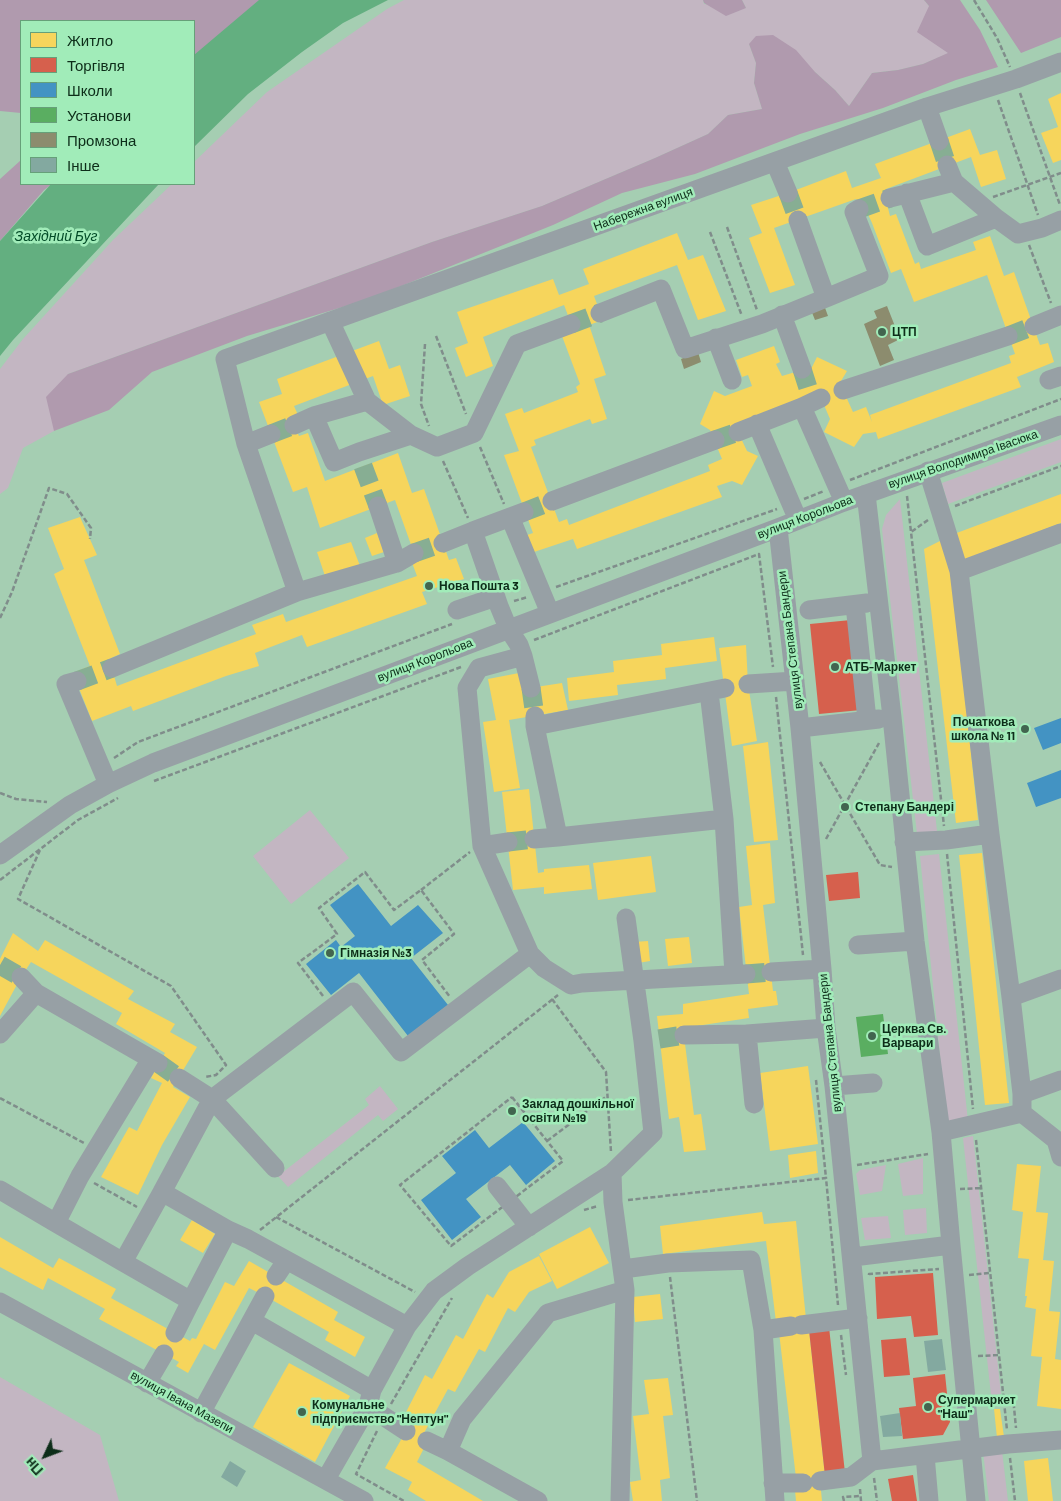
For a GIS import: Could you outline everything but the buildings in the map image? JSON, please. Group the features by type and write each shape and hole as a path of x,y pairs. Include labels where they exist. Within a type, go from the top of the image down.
{"street":[{"name":"Набережна вулиця","path":"246,444 225,359 927,107 1016,79 1061,62"},
{"path":"927,107 940,141"},
{"path":"775,162 788,193"},
{"path":"996,218 927,246 898,195 950,174 978,203 1018,234 1061,220"},
{"path":"600,313 661,289 685,349 754,326 826,298 879,276 854,212 859,209"},
{"path":"798,220 826,298"},
{"path":"782,315 802,369"},
{"path":"1034,326 1059,316"},
{"path":"330,321 368,401 411,435 437,447 474,433 517,344 572,324"},
{"path":"843,390 1008,336"},
{"path":"716,338 732,380"},
{"path":"738,432 812,400 841,494"},
{"path":"294,425 314,416 368,401"},
{"path":"314,416 334,462 361,459 411,435"},
{"path":"757,424 794,512"},
{"name":"вулиця Володимира Івасюка","path":"866,494 1061,425"},
{"path":"271,434 246,444 297,592"},
{"path":"552,502 715,440"},
{"path":"928,472 960,572 1022,1103 1056,1140 1061,1157"},
{"name":"вулиця Корольова","path":"0,855 70,805 104,776 154,762 778,528 794,512 841,494 866,494"},
{"path":"866,494 892,717 915,941 941,1132 976,1501"},
{"path":"378,506 397,563"},
{"path":"443,543 517,514 540,592 550,613"},
{"name":"вулиця Степана Бандери","path":"778,528 800,728 826,1028 853,1257 873,1467"},
{"path":"473,530 508,628 519,645 523,656 530,688"},
{"path":"960,572 1061,533"},
{"path":"112,668 297,592 397,563 414,553"},
{"path":"455,617 498,602"},
{"path":"809,610 878,602"},
{"path":"854,605 867,720"},
{"path":"523,656 479,668 467,688 482,846 530,954 544,968 571,985 740,974 724,818 717,690 535,721 558,837"},
{"path":"76,681 66,684 104,776"},
{"path":"748,684 795,681"},
{"path":"800,728 892,717"},
{"path":"534,839 724,818"},
{"path":"904,842 946,840 990,834"},
{"path":"482,846 508,842"},
{"path":"332,1489 370,1398 407,1326 434,1292 468,1266 612,1173 653,1133 651,1040 635,980 626,918"},
{"path":"858,945 915,941"},
{"path":"123,1262 212,1099 352,992 401,1052 530,954"},
{"path":"770,972 822,969"},
{"path":"21,977 36,993 155,1061 80,1176 56,1222"},
{"path":"1011,997 1061,979"},
{"path":"0,1034 36,993"},
{"path":"684,1035 747,1034 826,1028"},
{"path":"747,1034 754,1104"},
{"path":"181,1079 212,1099 275,1168"},
{"path":"941,1132 974,1125 1022,1103 1061,1080"},
{"path":"834,1086 873,1083"},
{"path":"612,1173 613,1202 625,1290 620,1501"},
{"path":"497,1186 529,1227"},
{"path":"0,1190 191,1301"},
{"path":"162,1192 228,1230 248,1239 281,1268 407,1326"},
{"path":"175,1333 228,1230"},
{"path":"853,1257 951,1245"},
{"path":"623,1269 668,1263 752,1260 763,1330 774,1492 812,1482 851,1477 873,1467 924,1455 970,1448 1012,1437 1061,1440"},
{"path":"448,1452 462,1419 548,1313 625,1290"},
{"path":"201,1413 265,1296"},
{"name":"вулиця Івана Мазепи","path":"0,1302 201,1413 332,1489 364,1501"},
{"path":"763,1330 858,1318"},
{"path":"252,1321 370,1398 406,1430"},
{"path":"147,1383 164,1354"},
{"path":"427,1442 538,1501"},
{"path":"924,1455 929,1501"}],"path":[{"path":"974,0 998,38 1016,79 1061,209"},
{"path":"993,86 1027,184 1033,230 1059,316"},
{"path":"978,203 1061,173"},
{"path":"727,226 754,326"},
{"path":"710,232 754,326"},
{"path":"498,602 540,592 794,512 841,494 1061,399"},
{"path":"1012,1437 1004,1398 999,1355 946,840 911,532 941,512 1061,466"},
{"path":"0,618 12,592 49,488 67,494 91,528 90,540"},
{"path":"104,776 138,742 455,617"},
{"path":"826,839 880,740"},
{"path":"818,759 880,865 908,870"},
{"path":"0,793 16,799 53,802 46,808"},
{"path":"332,1008 298,963 337,934 319,908 365,872 394,910 464,856 482,846"},
{"path":"41,849 18,899 171,986 226,1065 216,1075 181,1079"},
{"path":"421,890 454,934 422,960 458,1008"},
{"path":"248,1239 571,985"},
{"path":"552,1000 606,1072 612,1173"},
{"path":"547,1141 608,1096"},
{"path":"512,1097 547,1141 563,1161 451,1246 400,1185 512,1097"},
{"path":"0,1098 96,1150"},
{"path":"843,1167 930,1154"},
{"path":"80,1176 150,1214"},
{"path":"958,1190 981,1188"},
{"path":"276,1216 428,1299"},
{"path":"668,1263 697,1501"},
{"path":"869,1284 869,1274 939,1269"},
{"path":"967,1275 990,1273"},
{"path":"974,1356 999,1355"},
{"path":"979,1401 1013,1398 1012,1437 1015,1501"},
{"path":"873,1467 877,1501"},
{"path":"844,1501 843,1497 861,1496"}],"shaded area":[{"path":"0,0 263,0 195,59 195,20 20,20 20,113 0,111"},
{"path":"404,0 703,0 704,4 746,8 742,0 924,0 929,6 949,53 923,64 898,70 872,73 849,106 815,72 749,44 756,63 754,83 762,109 728,115 708,134 542,206 432,242 68,374 54,431 23,448 8,488 0,494 0,369 23,339 113,240 171,185 195,185 195,161 267,92 387,9"},
{"path":"703,0 742,0 746,8 726,16 704,3"},
{"path":"924,0 960,0 980,30 998,67 956,80 883,108 800,134 695,174 622,193 553,225 369,299 247,336 152,372 109,410 54,431 46,397 68,374 432,242 542,206 708,134 728,115 762,109 754,83 756,63 749,44 756,36 773,35 796,50 849,106 872,73 898,70 923,64 948,53 917,32 929,6"},
{"path":"986,0 1061,0 1061,37 1021,53"},
{"path":"20,161 20,185 51,185 44,190 0,241 0,179"},
{"path":"1061,439 1061,462 948,504 942,483"},
{"path":"900,499 937,831 917,834 882,529 886,515"},
{"path":"310,810 349,858 291,904 253,856"},
{"path":"939,854 968,1121 947,1125 920,856"},
{"path":"380,1086 398,1109 383,1121 378,1115 288,1187 278,1176 369,1105 365,1099"},
{"path":"973,1136 1001,1394 991,1395 963,1138"},
{"path":"923,1158 923,1194 903,1196 898,1164"},
{"path":"886,1165 882,1191 860,1195 856,1174 860,1170"},
{"path":"926,1208 927,1233 905,1235 903,1210"},
{"path":"888,1216 891,1238 865,1240 861,1218"},
{"path":"0,1377 100,1435 119,1501 0,1501"},
{"path":"1002,1451 1008,1501 989,1501 983,1452"}],"water":[{"path":"259,0 388,0 343,23 302,52 248,94 195,146 195,54"},
{"name":"Західний Буг","path":"50,185 158,185 0,356 0,241"}],"tunnel":[{"path":"939,141 947,165"},
{"path":"788,193 798,220"},
{"path":"859,209 890,198"},
{"path":"571,324 600,313"},
{"path":"1008,336 1034,326"},
{"path":"802,369 810,394"},
{"path":"271,434 294,425"},
{"path":"715,440 738,432"},
{"path":"363,466 378,506"},
{"path":"524,512 552,501"},
{"path":"414,553 443,543"},
{"path":"77,681 112,668"},
{"path":"531,688 535,716"},
{"path":"508,842 534,839"},
{"path":"0,965 21,977"},
{"path":"746,974 771,972"},
{"path":"659,1039 684,1035"},
{"path":"158,1063 179,1078"}],"place":[{"name":"ЦТП","path":"882,332"},
{"name":"Нова Пошта 3","path":"429,586"},
{"name":"АТБ-Маркет","path":"835,667"},
{"name":"Початкова школа № 11","path":"1025,729"},
{"name":"Степану Бандері","path":"845,807"},
{"name":"Гімназія №3","path":"330,953"},
{"name":"Церква Св. Варвари","path":"872,1036"},
{"name":"Заклад дошкільної освіти №19","path":"512,1111"},
{"name":"Супермаркет \"Наш\"","path":"928,1407"},
{"name":"Комунальне підприємство \"Нептун\"","path":"302,1412"}]}
